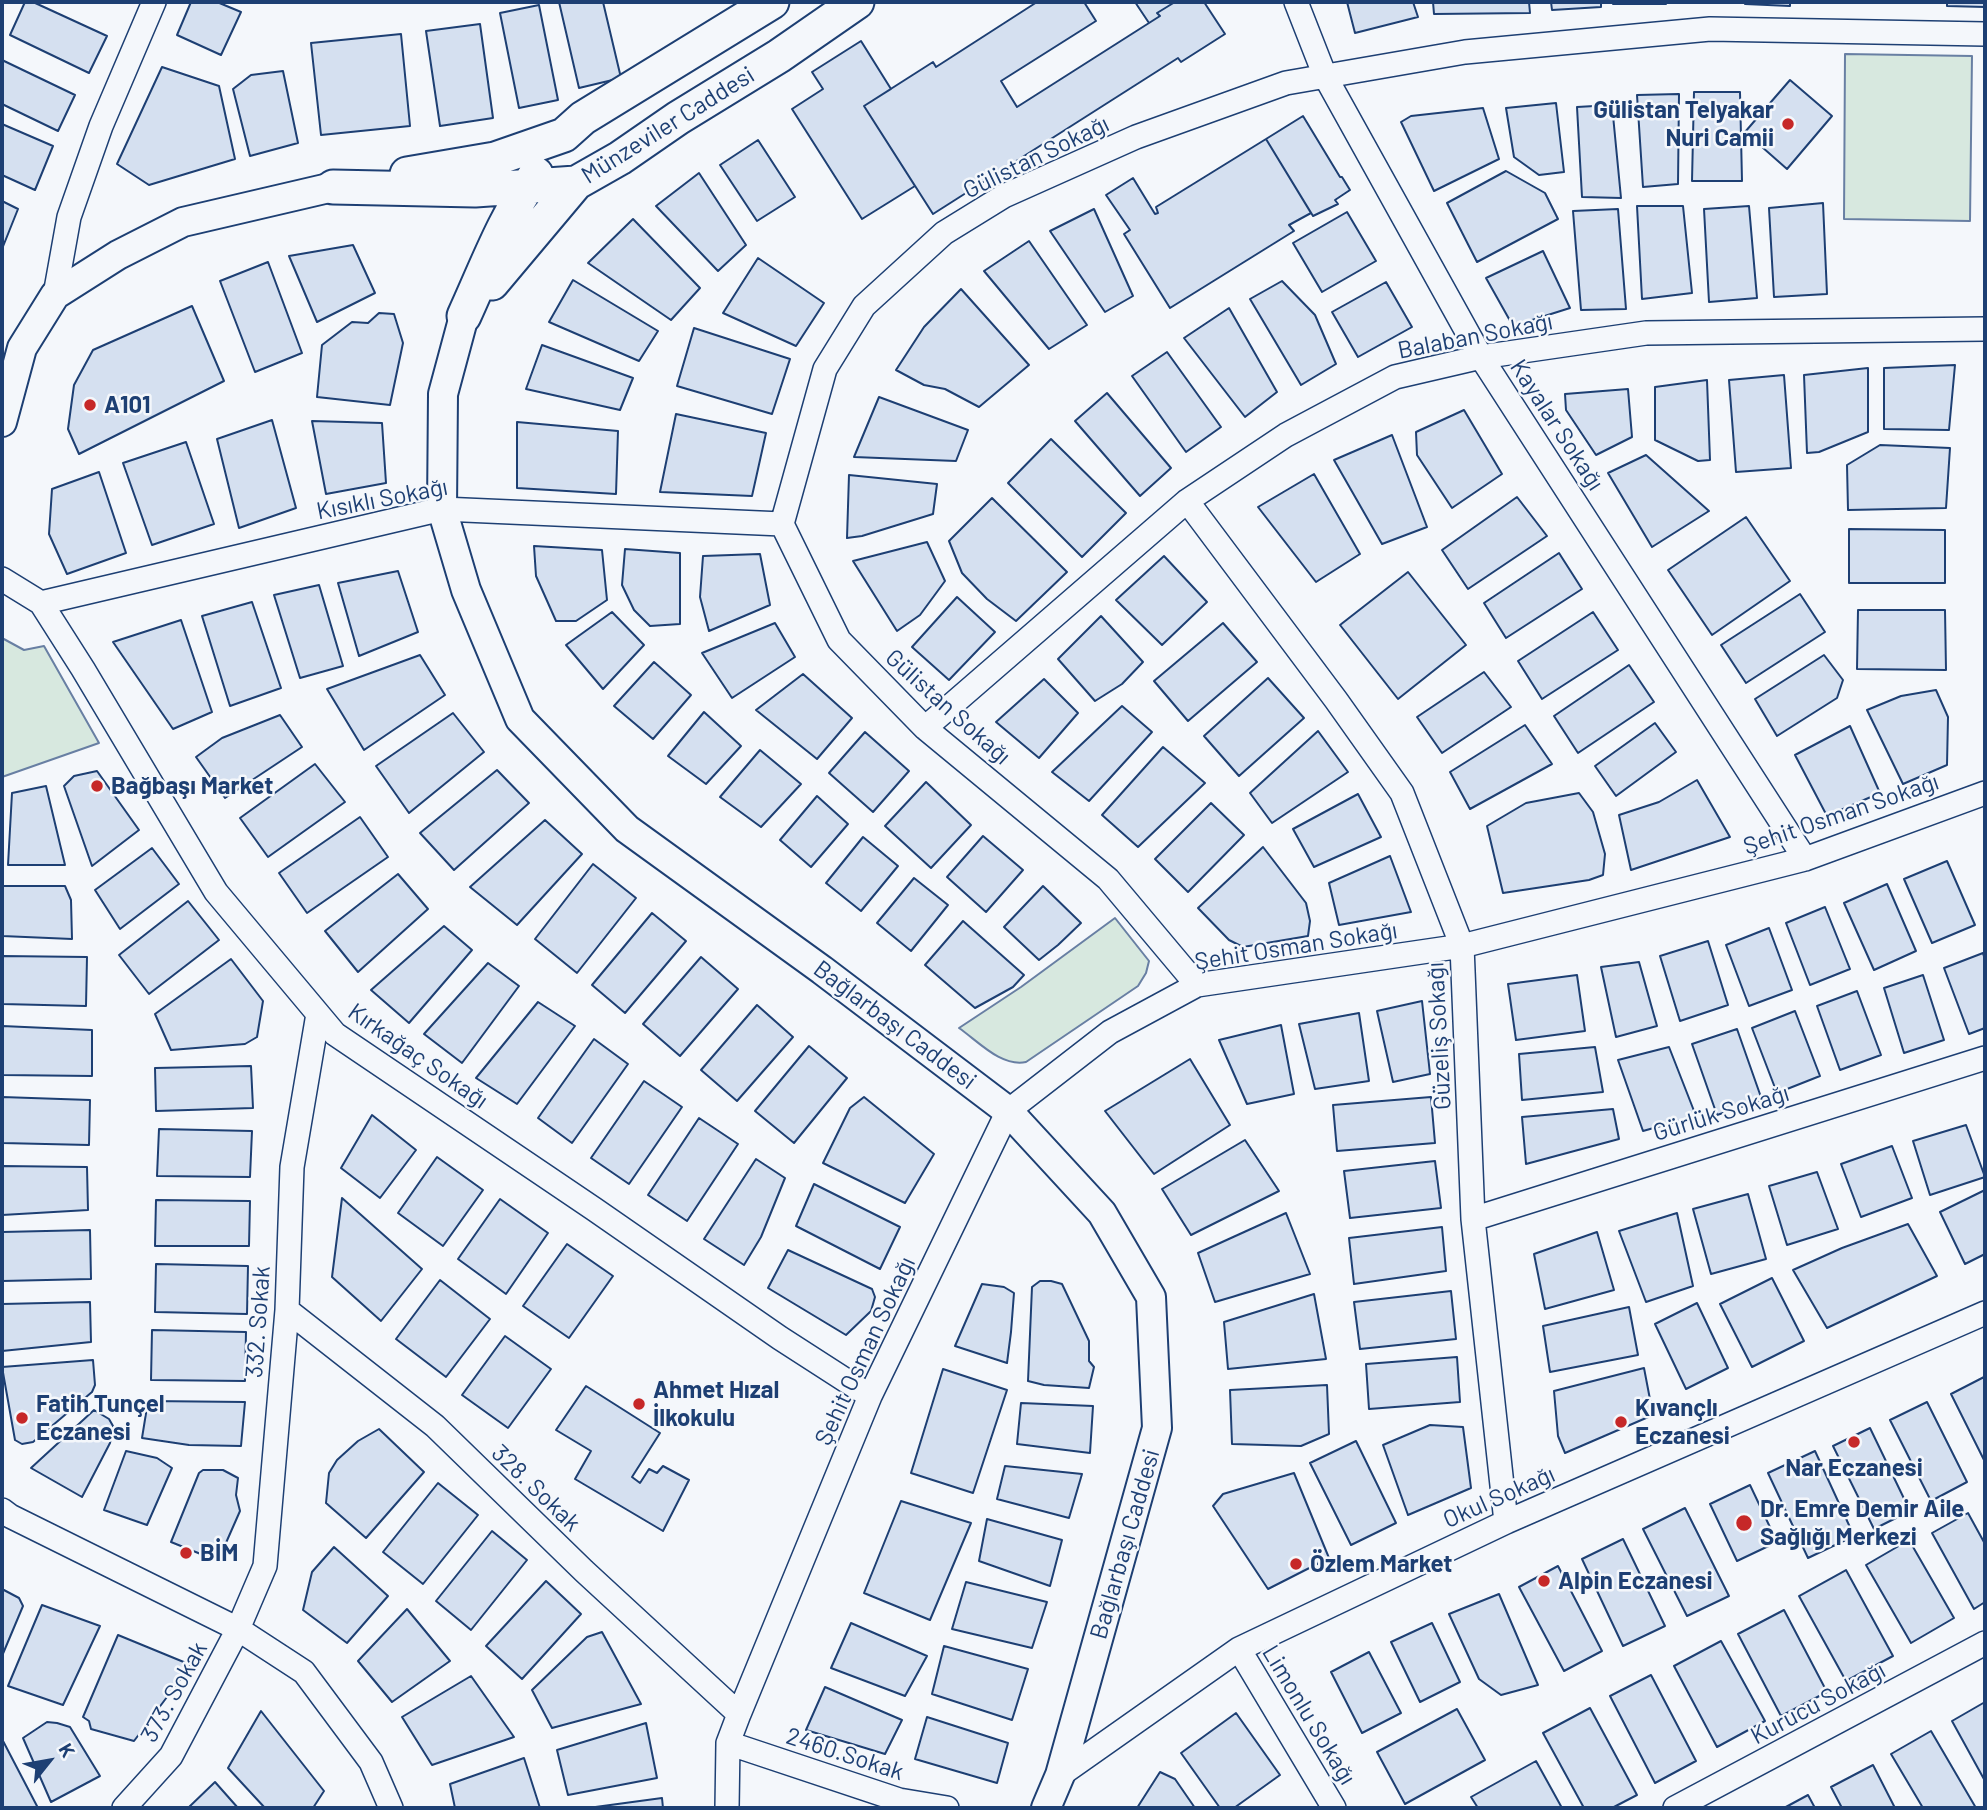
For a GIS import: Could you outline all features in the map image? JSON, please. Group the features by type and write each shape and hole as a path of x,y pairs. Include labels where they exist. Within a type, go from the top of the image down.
{"main road":[{"name":"Münzeviler Caddesi","path":"333,187 495,159 565,135 583,118 772,2"},
{"name":"Münzeviler Caddesi","path":"333,187 475,190 576,183 621,158 857,2"},
{"path":"565,135 576,183"},
{"name":"Bağlarbaşı Caddesi","path":"464,316 526,187 565,135"},
{"name":"Bağlarbaşı Caddesi","path":"464,316 576,183"},
{"path":"475,190 486,199 491,208 496,246"}],"street":[{"path":"55,295 69,216 101,126 153,2"},
{"name":"Kayalar Sokağı","path":"1296,2 1325,76 1481,356 1805,859"},
{"name":"Gülistan Sokağı","path":"1197,985 1108,878 925,728 839,640 782,524 825,369 864,306 944,233 1004,196 1136,137 1286,83 1465,52 1710,29 1985,34"},
{"name":"Münzeviler Caddesi","path":"2,422 12,350 55,295 118,255 183,222 333,187"},
{"name":"Bağlarbaşı Caddesi","path":"464,316 443,394 442,509 466,590 520,719 627,829 822,970 1008,1111 1102,1213 1151,1297 1157,1428 1060,1775 1046,1808"},
{"name":"Balaban Sokağı","path":"925,728 1187,501 1286,435 1395,377 1481,356 1646,333 1985,329"},
{"name":"Güzeliş Sokağı","path":"1187,501 1402,793 1462,946 1473,1219 1506,1522"},
{"name":"Kısıklı Sokağı","path":"41,603 442,509 782,524"},
{"name":"Kırkağaç Sokağı","path":"2,579 41,603 216,892 335,1034 780,1338 870,1396"},
{"name":"Şehit Osman Sokağı","path":"727,1808 728,1743 870,1396 1008,1111 1110,1032 1197,985 1462,946 1805,859 1985,793"},
{"name":"332. Sokak","path":"237,1629 265,1566 287,1310 292,1167 318,1014"},
{"name":"Gürlük Sokağı","path":"1473,1219 1985,1058"},
{"name":"328. Sokak","path":"287,1310 435,1426 584,1571 740,1714"},
{"name":"Okul Sokağı","path":"1060,1775 1239,1649 1506,1522 1985,1313"},
{"path":"2,1510 237,1629 304,1672 371,1762 391,1808"},
{"name":"373. Sokak","path":"124,1808 171,1756 237,1629"},
{"name":"Kurucu Sokağı","path":"1675,1808 1985,1643"},
{"name":"Limonlu Sokağı","path":"1239,1649 1334,1808"},
{"name":"2460.Sokak","path":"728,1743 899,1800 947,1808"}],"shaded area":[{"path":"1845,54 1972,56 1970,221 1844,219"},
{"path":"2,638 24,650 44,646 99,743 2,777"},
{"path":"1115,918 1149,961 1138,986 1026,1062 1017,1063 999,1057 959,1028 1021,987"}],"building":[{"path":"25,2 33,2 107,36 89,73 10,35"},
{"path":"191,2 217,2 241,12 221,55 177,35"},
{"path":"559,2 603,2 621,78 579,88"},
{"path":"1037,2 1084,2 1096,21 1001,81 1017,107 1160,16 1157,13 1175,2 1204,2 1225,34 1181,62 1178,58 933,214 864,106 933,62 936,67"},
{"path":"1135,2 1175,2 1157,13 1160,16 1149,23"},
{"path":"1347,2 1413,2 1418,17 1355,33"},
{"path":"1433,2 1529,2 1530,13 1434,14"},
{"path":"1551,2 1601,2 1601,7 1552,10"},
{"path":"1666,2 1666,4 1613,4"},
{"path":"1790,2 1790,6 1745,4"},
{"path":"1947,2 1985,2 1985,7 1947,6"},
{"path":"539,5 558,100 519,108 500,13"},
{"path":"480,24 493,118 440,126 426,31"},
{"path":"401,34 410,126 321,135 311,43"},
{"path":"861,41 891,89 864,106 915,186 862,219 792,109 823,89 812,72"},
{"path":"2,60 75,95 58,131 2,104"},
{"path":"162,67 219,86 235,159 149,185 117,164"},
{"path":"283,71 298,143 250,156 233,89 251,75"},
{"name":"Gülistan Telyakar Nuri Camii","path":"1790,80 1832,116 1787,169 1745,132"},
{"path":"1694,92 1740,92 1742,181 1692,181"},
{"path":"1679,94 1678,184 1643,187 1637,95"},
{"path":"1556,103 1564,172 1539,175 1514,157 1506,108"},
{"path":"1612,105 1621,198 1582,197 1577,107"},
{"path":"1483,108 1499,159 1434,191 1401,122 1411,116"},
{"path":"1303,116 1350,190 1335,200 1338,204 1313,216 1266,139"},
{"path":"2,124 53,146 35,190 2,175"},
{"path":"1266,139 1311,213 1289,225 1294,231 1170,308 1124,234 1130,230 1106,195 1133,178 1155,214 1158,213 1156,207"},
{"path":"758,140 795,197 757,221 720,165"},
{"path":"1506,171 1545,193 1558,219 1477,262 1447,203"},
{"path":"699,173 746,245 718,271 656,206"},
{"path":"2,201 18,209 2,249"},
{"path":"1823,203 1827,294 1774,297 1769,208"},
{"path":"1637,206 1683,206 1692,293 1642,299"},
{"path":"1749,206 1757,298 1709,302 1704,209"},
{"path":"1094,209 1133,296 1105,312 1050,231"},
{"path":"1618,209 1626,309 1581,310 1573,211"},
{"path":"1347,212 1376,261 1322,292 1293,243"},
{"path":"633,219 700,288 671,320 588,263"},
{"path":"1029,241 1087,325 1049,349 984,271"},
{"path":"353,245 375,293 317,322 289,256"},
{"path":"1543,251 1570,308 1513,326 1486,278"},
{"path":"758,258 824,303 796,346 723,313"},
{"path":"268,262 302,353 255,372 220,281"},
{"path":"573,280 658,331 639,361 549,322"},
{"path":"1282,281 1315,315 1336,364 1301,385 1250,299"},
{"path":"1386,282 1412,327 1358,357 1332,312"},
{"path":"961,289 1029,365 979,407 945,389 924,385 896,370 924,327"},
{"path":"192,306 224,381 79,454 68,429 74,385 93,350"},
{"path":"1229,308 1277,392 1245,417 1184,338"},
{"path":"379,313 394,314 403,343 390,405 317,397 322,345 352,322 368,323"},
{"path":"694,328 790,359 772,414 677,386"},
{"path":"542,345 633,378 620,410 526,389"},
{"path":"1167,352 1221,427 1186,452 1132,376"},
{"path":"1955,365 1949,430 1884,429 1884,368"},
{"path":"1868,368 1868,432 1819,452 1807,453 1804,375"},
{"path":"1784,375 1791,468 1736,472 1729,380"},
{"path":"1707,380 1710,460 1698,461 1655,440 1655,387"},
{"path":"1628,389 1632,437 1596,455 1566,410 1565,394"},
{"path":"1107,393 1171,468 1140,496 1075,421"},
{"path":"879,397 968,430 956,461 854,457"},
{"path":"1464,410 1502,474 1452,508 1417,455 1416,432"},
{"path":"676,414 766,433 752,496 660,492"},
{"path":"272,420 296,508 239,528 217,439"},
{"path":"312,421 382,423 386,483 326,494"},
{"path":"517,422 618,431 616,494 517,488"},
{"path":"1392,435 1427,527 1382,544 1334,460"},
{"path":"1051,439 1126,513 1082,557 1008,483"},
{"path":"186,442 214,524 152,545 123,463"},
{"path":"1880,445 1950,448 1946,508 1848,510 1847,465"},
{"path":"1646,455 1709,511 1652,547 1608,473"},
{"path":"99,472 126,553 67,574 49,534 52,489"},
{"path":"1314,474 1360,554 1316,582 1258,507"},
{"path":"849,475 937,484 933,514 862,536 847,538"},
{"path":"1517,497 1547,536 1468,589 1442,550"},
{"path":"992,498 1067,572 1016,621 987,599 962,573 949,541"},
{"path":"1746,517 1790,581 1712,635 1668,570"},
{"path":"1849,529 1945,530 1945,583 1849,583"},
{"path":"927,542 945,581 920,615 897,631 853,561"},
{"path":"534,546 602,550 607,600 576,621 556,621 536,576"},
{"path":"625,549 680,553 680,624 650,626 634,610 622,585"},
{"path":"1559,553 1582,589 1506,638 1484,603"},
{"path":"760,554 770,605 709,631 700,597 703,556"},
{"path":"1164,556 1207,602 1162,645 1116,600"},
{"path":"398,571 418,632 359,656 338,583"},
{"path":"1408,572 1466,645 1398,699 1340,625"},
{"path":"319,585 343,666 300,678 274,595"},
{"path":"1800,594 1825,632 1746,683 1721,645"},
{"path":"957,597 995,632 949,680 912,647"},
{"path":"252,602 281,688 230,706 202,616"},
{"path":"1858,610 1945,610 1946,670 1857,669"},
{"path":"612,612 644,645 603,689 566,645"},
{"path":"1593,612 1618,650 1542,699 1518,661"},
{"path":"1101,616 1143,662 1122,684 1095,701 1058,659"},
{"path":"181,620 212,712 173,729 113,642"},
{"path":"775,623 795,657 732,698 702,653"},
{"path":"1223,623 1257,662 1188,721 1154,681"},
{"path":"420,655 445,695 364,750 327,689"},
{"path":"1824,655 1843,680 1837,698 1777,736 1755,699"},
{"path":"654,662 691,695 653,739 614,706"},
{"path":"1629,665 1654,702 1578,753 1554,716"},
{"path":"1484,672 1511,707 1442,753 1417,717"},
{"path":"803,674 852,718 817,759 756,710"},
{"path":"1268,678 1304,718 1239,776 1204,736"},
{"path":"1044,679 1078,713 1039,758 996,722"},
{"path":"1936,690 1948,717 1947,765 1903,784 1867,710 1901,696"},
{"path":"1122,706 1152,732 1089,801 1052,772"},
{"path":"704,712 741,746 706,784 668,756"},
{"path":"453,713 484,752 409,813 376,766"},
{"path":"280,715 302,747 225,798 196,757 222,738"},
{"path":"1655,723 1676,752 1616,796 1595,766"},
{"path":"1525,725 1552,764 1470,809 1450,772"},
{"path":"1850,726 1880,793 1827,816 1795,755"},
{"path":"1318,731 1348,772 1272,823 1250,793"},
{"path":"865,732 909,771 873,812 829,773"},
{"path":"1163,747 1205,783 1138,847 1102,815"},
{"path":"760,750 801,784 761,827 720,797"},
{"path":"315,764 345,802 268,857 240,818"},
{"path":"497,770 529,803 454,870 420,833"},
{"path":"97,771 139,830 92,866 64,786 74,776"},
{"path":"1697,780 1730,837 1631,870 1619,815 1659,802"},
{"path":"926,782 971,825 931,868 885,826"},
{"path":"46,786 65,865 8,865 12,793"},
{"path":"1579,793 1593,812 1605,854 1603,875 1589,880 1503,893 1487,826 1526,803"},
{"path":"1358,794 1381,837 1314,867 1293,829"},
{"path":"817,796 848,824 811,867 780,840"},
{"path":"1211,803 1244,835 1188,892 1155,859"},
{"path":"360,817 388,857 307,913 279,873"},
{"path":"545,820 582,854 517,925 470,887"},
{"path":"983,836 1023,870 986,912 947,877"},
{"path":"863,837 898,866 861,911 826,883"},
{"path":"1263,847 1306,903 1310,921 1308,936 1243,947 1229,940 1198,908"},
{"path":"152,848 179,884 120,929 95,890"},
{"path":"1390,856 1411,912 1339,925 1329,883"},
{"path":"1947,861 1975,925 1932,943 1904,879"},
{"path":"593,864 636,898 577,973 535,939"},
{"path":"398,874 428,909 358,972 325,931"},
{"path":"914,878 948,905 911,951 877,923"},
{"path":"1887,884 1916,951 1874,970 1844,903"},
{"path":"2,886 65,886 71,900 72,939 2,936"},
{"path":"1043,886 1081,923 1039,960 1004,927"},
{"path":"188,901 219,940 149,994 119,955"},
{"path":"1825,907 1850,969 1810,985 1786,923"},
{"path":"652,913 686,941 625,1013 592,985"},
{"path":"963,921 1024,975 1013,987 975,1008 925,965"},
{"path":"444,926 472,950 409,1023 371,990"},
{"path":"1769,928 1792,990 1749,1006 1726,945"},
{"path":"1708,941 1728,1005 1680,1021 1660,956"},
{"path":"1983,953 1985,1028 1969,1034 1944,968"},
{"path":"2,956 87,957 86,1006 2,1004"},
{"path":"701,957 738,989 680,1056 643,1024"},
{"path":"231,959 263,1001 257,1037 245,1044 171,1050 155,1014"},
{"path":"1639,962 1657,1026 1616,1037 1601,967"},
{"path":"488,963 519,986 462,1063 424,1034"},
{"path":"1577,975 1585,1031 1516,1040 1508,984"},
{"path":"1923,975 1944,1040 1904,1053 1884,988"},
{"path":"1857,991 1881,1055 1840,1070 1817,1006"},
{"path":"1422,1001 1430,1074 1393,1082 1377,1011"},
{"path":"538,1002 575,1026 517,1104 476,1078"},
{"path":"757,1005 793,1037 737,1101 701,1070"},
{"path":"1795,1011 1820,1076 1777,1093 1752,1028"},
{"path":"1359,1013 1369,1081 1315,1089 1299,1024"},
{"path":"1281,1025 1294,1094 1247,1104 1219,1040"},
{"path":"2,1026 92,1030 92,1076 2,1075"},
{"path":"1737,1029 1762,1100 1717,1115 1692,1044"},
{"path":"594,1039 628,1064 572,1143 538,1118"},
{"path":"809,1046 847,1078 794,1143 755,1111"},
{"path":"1595,1047 1603,1092 1522,1100 1519,1054"},
{"path":"1669,1047 1696,1116 1643,1131 1618,1060"},
{"path":"1190,1059 1230,1125 1154,1174 1105,1111"},
{"path":"251,1066 253,1108 156,1111 155,1068"},
{"path":"644,1081 682,1107 629,1184 591,1158"},
{"path":"2,1097 90,1100 89,1145 2,1143"},
{"path":"864,1097 934,1154 905,1203 823,1163 850,1108"},
{"path":"1431,1097 1435,1143 1337,1151 1333,1105"},
{"path":"1613,1109 1619,1139 1526,1164 1522,1117"},
{"path":"372,1115 416,1150 380,1198 341,1168"},
{"path":"699,1118 738,1144 687,1221 648,1195"},
{"path":"1966,1125 1985,1177 1930,1195 1913,1141"},
{"path":"159,1129 252,1131 250,1177 157,1176"},
{"path":"1245,1140 1279,1191 1191,1235 1162,1189"},
{"path":"1892,1146 1912,1198 1861,1217 1841,1164"},
{"path":"437,1157 483,1190 443,1246 398,1213"},
{"path":"756,1159 785,1178 761,1237 744,1265 704,1239"},
{"path":"1435,1161 1441,1208 1350,1218 1344,1171"},
{"path":"2,1166 87,1167 88,1210 2,1215"},
{"path":"1817,1172 1838,1229 1787,1245 1769,1186"},
{"path":"814,1184 900,1227 880,1269 796,1226"},
{"path":"1985,1190 1985,1254 1965,1264 1940,1212"},
{"path":"1748,1194 1766,1259 1711,1274 1693,1209"},
{"path":"342,1198 422,1269 381,1321 332,1277"},
{"path":"500,1199 548,1233 506,1294 458,1259"},
{"path":"156,1200 250,1201 249,1246 155,1246"},
{"path":"1286,1213 1310,1274 1215,1302 1198,1253"},
{"path":"1677,1213 1693,1286 1646,1302 1619,1231"},
{"path":"1908,1224 1937,1276 1827,1328 1793,1270 1842,1248"},
{"path":"1442,1227 1446,1271 1354,1284 1349,1238"},
{"path":"90,1230 91,1279 2,1281 2,1232"},
{"path":"1597,1232 1614,1290 1545,1309 1534,1254"},
{"path":"567,1244 613,1276 569,1338 523,1306"},
{"path":"788,1250 872,1289 875,1297 871,1311 846,1335 768,1288"},
{"path":"156,1264 248,1266 247,1314 155,1312"},
{"path":"1772,1278 1804,1341 1752,1367 1720,1304"},
{"path":"440,1280 490,1319 446,1377 396,1339"},
{"path":"1040,1281 1062,1284 1089,1341 1089,1361 1094,1367 1089,1388 1044,1385 1028,1381 1032,1287"},
{"path":"982,1284 1004,1287 1014,1293 1007,1363 955,1346"},
{"path":"1451,1291 1456,1339 1360,1349 1354,1302"},
{"path":"1314,1294 1326,1359 1228,1369 1224,1322"},
{"path":"90,1302 91,1342 2,1351 2,1304"},
{"path":"1697,1303 1728,1368 1686,1389 1655,1324"},
{"path":"1629,1307 1638,1355 1550,1372 1543,1326"},
{"path":"152,1330 246,1332 245,1381 151,1380"},
{"path":"505,1336 551,1369 508,1428 462,1395"},
{"path":"1457,1357 1460,1402 1369,1409 1366,1364"},
{"path":"93,1360 95,1385 92,1392 33,1442 22,1444 15,1440 2,1367"},
{"path":"1644,1368 1653,1415 1565,1453 1558,1436 1554,1391"},
{"path":"943,1369 1007,1390 973,1493 911,1473"},
{"path":"1984,1377 1985,1380 1985,1462 1951,1394"},
{"path":"1327,1385 1329,1434 1301,1446 1232,1444 1230,1390"},
{"path":"586,1386 660,1433 632,1477 640,1483 649,1469 657,1473 663,1466 689,1480 663,1531 575,1479 591,1451 556,1430"},
{"path":"148,1401 245,1402 241,1446 189,1445 142,1438"},
{"path":"1927,1402 1967,1482 1931,1501 1890,1420"},
{"path":"1021,1403 1093,1406 1090,1453 1017,1444"},
{"path":"94,1410 109,1419 113,1426 110,1443 82,1497 31,1468"},
{"path":"1430,1425 1463,1427 1471,1488 1408,1515 1383,1445"},
{"path":"1870,1428 1910,1511 1874,1529 1833,1446"},
{"path":"379,1429 424,1472 366,1538 326,1503 329,1473 337,1460 358,1441"},
{"path":"1356,1441 1396,1523 1351,1545 1310,1463"},
{"path":"126,1451 157,1458 172,1468 147,1525 104,1510"},
{"path":"1815,1451 1854,1536 1808,1558 1768,1473"},
{"path":"1005,1466 1082,1474 1069,1518 997,1499"},
{"path":"203,1470 223,1470 238,1478 236,1495 240,1511 218,1561 171,1542 199,1473"},
{"path":"1294,1473 1329,1558 1268,1589 1213,1506 1223,1494"},
{"path":"438,1483 478,1515 423,1584 383,1552"},
{"name":"Dr. Emre Demir Aile Sağlığı Merkezi","path":"1750,1485 1777,1542 1737,1561 1710,1504"},
{"path":"901,1501 971,1523 930,1620 864,1593"},
{"path":"1685,1508 1729,1596 1687,1616 1643,1529"},
{"path":"1968,1513 1985,1544 1985,1602 1974,1609 1932,1533"},
{"path":"987,1519 1062,1540 1050,1586 979,1561"},
{"path":"492,1531 527,1560 471,1630 436,1601"},
{"path":"1623,1539 1665,1626 1623,1646 1582,1559"},
{"path":"1909,1540 1954,1618 1911,1643 1866,1565"},
{"path":"334,1547 388,1596 347,1643 303,1610 312,1572"},
{"path":"1558,1566 1602,1651 1564,1671 1519,1587"},
{"path":"1846,1570 1893,1656 1846,1681 1799,1596"},
{"path":"546,1581 581,1614 522,1679 486,1646"},
{"path":"966,1582 1047,1602 1032,1648 952,1629"},
{"path":"2,1589 19,1598 23,1606 2,1656"},
{"path":"1499,1594 1538,1685 1501,1695 1479,1679 1449,1614"},
{"path":"42,1605 100,1626 63,1705 8,1686"},
{"path":"407,1609 450,1661 392,1702 358,1661"},
{"path":"1784,1610 1827,1692 1781,1716 1738,1634"},
{"path":"851,1623 927,1656 905,1696 831,1668"},
{"path":"1432,1623 1460,1682 1420,1702 1391,1642"},
{"path":"602,1632 641,1704 552,1728 532,1690 587,1637"},
{"path":"118,1635 191,1665 134,1741 91,1729 89,1721 83,1717"},
{"path":"1721,1641 1765,1721 1717,1747 1674,1666"},
{"path":"944,1646 1028,1669 1012,1720 932,1694"},
{"path":"1369,1652 1401,1713 1362,1733 1331,1672"},
{"path":"1651,1675 1696,1761 1655,1783 1610,1696"},
{"path":"471,1676 514,1737 432,1765 402,1717"},
{"path":"825,1687 902,1720 885,1754 806,1730"},
{"path":"1985,1702 1985,1781 1952,1721"},
{"path":"1590,1708 1637,1795 1612,1808 1584,1808 1543,1733"},
{"path":"1457,1709 1485,1760 1405,1804 1377,1752"},
{"path":"261,1711 324,1791 313,1808 265,1808 228,1768"},
{"path":"1236,1713 1280,1775 1234,1808 1220,1808 1181,1753"},
{"path":"927,1717 1008,1743 997,1783 915,1759"},
{"path":"47,1722 70,1727 100,1776 51,1802 23,1738"},
{"path":"646,1723 657,1778 568,1795 557,1750"},
{"path":"1931,1731 1976,1808 1923,1808 1891,1754"},
{"path":"2,1739 38,1808 2,1808"},
{"path":"524,1758 540,1808 455,1808 450,1784"},
{"path":"1536,1761 1562,1808 1478,1808 1471,1797"},
{"path":"1873,1765 1895,1808 1842,1808 1831,1787"},
{"path":"1160,1772 1175,1779 1195,1808 1137,1808"},
{"path":"215,1782 238,1808 188,1808"},
{"path":"1808,1795 1815,1808 1784,1808"},
{"path":"662,1798 663,1808 588,1808"}],"place":[{"name":"Gülistan Telyakar Nuri Camii","path":"1788,124"},
{"name":"A101","path":"90,405"},
{"name":"Bağbaşı Market","path":"97,786"},
{"name":"Ahmet Hızal İlkokulu","path":"639,1404"},
{"name":"Fatih Tunçel Eczanesi","path":"22,1418"},
{"name":"Kıvançlı Eczanesi","path":"1621,1422"},
{"name":"Nar Eczanesi","path":"1854,1442"},
{"name":"Dr. Emre Demir Aile Sağlığı Merkezi","path":"1744,1523"},
{"name":"BİM","path":"186,1553"},
{"name":"Özlem Market","path":"1296,1564"},
{"name":"Alpin Eczanesi","path":"1544,1581"}]}
